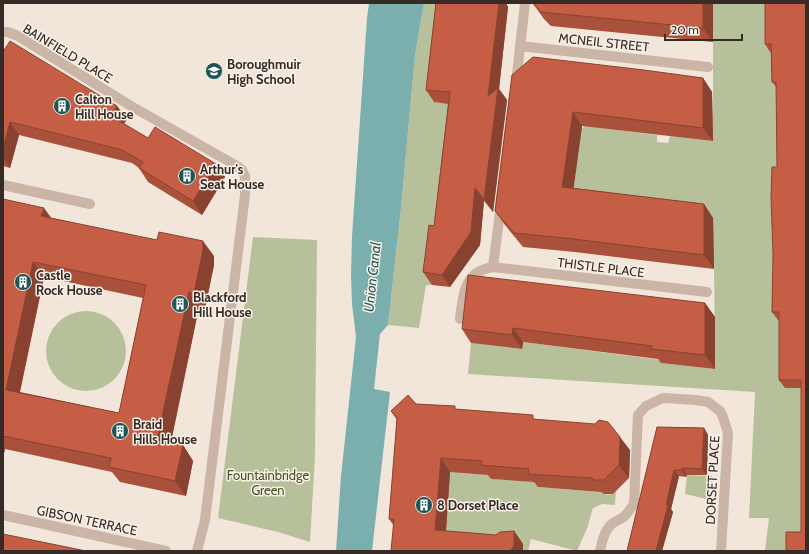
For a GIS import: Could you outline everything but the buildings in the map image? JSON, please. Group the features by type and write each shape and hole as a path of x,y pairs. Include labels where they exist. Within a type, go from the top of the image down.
{"street":[{"path":"514,93 525,3"},
{"name":"BAINFIELD PLACE","path":"3,32 8,32 18,36 131,106 237,166 242,170 245,176 246,181 205,520 197,551"},
{"name":"MCNEIL STREET","path":"520,46 708,67"},
{"path":"3,185 90,204"},
{"path":"460,319 463,292 472,276 482,270 493,267 502,196"},
{"name":"THISTLE PLACE","path":"493,267 707,292"},
{"name":"DORSET PLACE","path":"600,551 609,527 622,518 634,504 638,415 646,406 664,398 708,402 720,411 723,417 728,433 721,551"},
{"name":"GIBSON TERRACE","path":"3,515 166,551"}],"green space":[{"path":"424,3 446,3 434,102 458,105 432,285 426,285 419,328 388,325 401,208 415,55"},
{"path":"713,3 788,3 785,387 806,388 806,540 791,551 765,551 769,518 749,518 755,392 468,374 471,343 522,349 523,342 661,360 661,363 715,369 714,261 573,194 581,129 585,126 657,135 657,142 668,143 670,136 713,141"},
{"name":"Fountainbridge Green","path":"253,237 317,240 315,456 310,542 278,532 218,518"},
{"path":"86,311 101,314 114,323 123,336 126,351 123,366 114,379 101,388 86,391 71,388 58,379 49,366 46,351 49,336 58,323 71,314"},
{"path":"439,453 461,473 490,475 491,479 538,482 538,487 601,492 608,495 613,494 616,491 615,505 602,504 593,508 588,526 577,551 531,539 528,551 438,551"},
{"path":"687,475 712,476 711,500 685,494"}],"water":[{"name":"Union Canal","path":"369,3 424,3 415,55 401,208 388,325 380,334 374,389 390,392 372,551 336,551 341,476 356,337 352,304 352,236"}],"place":[{"name":"Boroughmuir High School","path":"214,71"},
{"name":"Calton Hill House","path":"62,106"},
{"name":"Arthur's Seat House","path":"187,176"},
{"name":"Castle Rock House","path":"23,282"},
{"name":"Blackford Hill House","path":"180,304"},
{"name":"Braid Hills House","path":"120,431"},
{"name":"8 Dorset Place","path":"424,505"}]}
